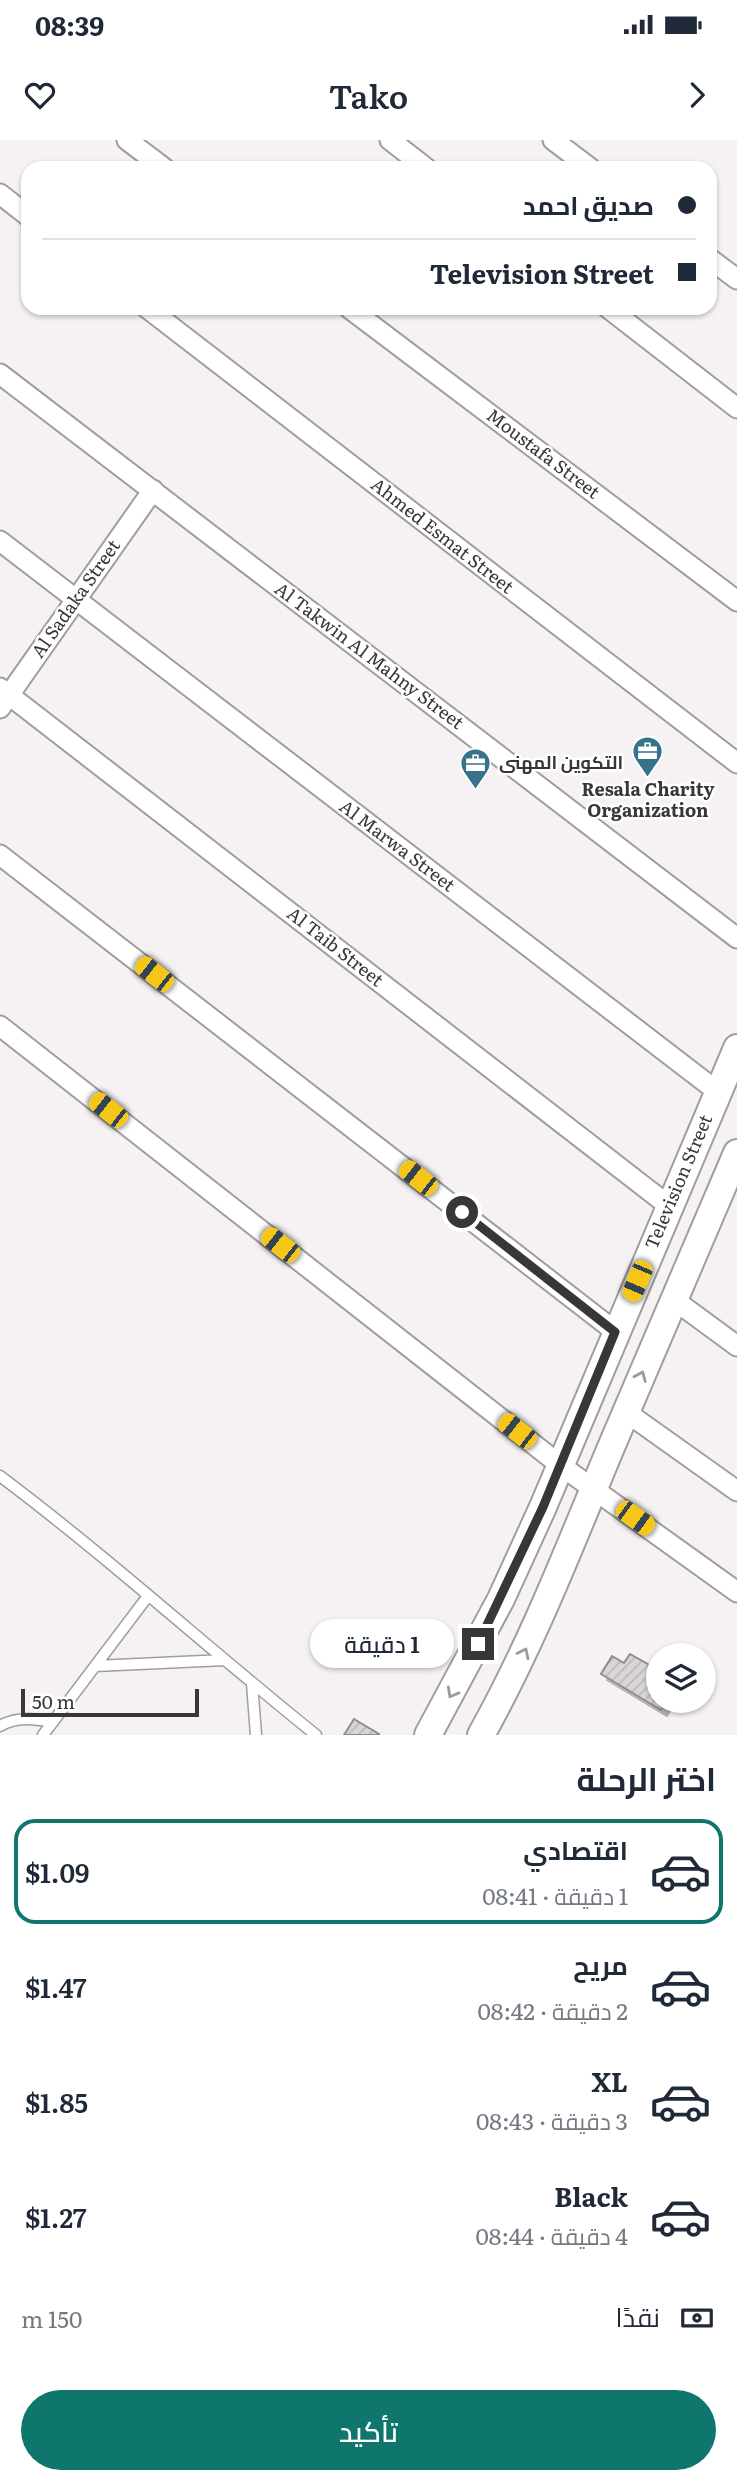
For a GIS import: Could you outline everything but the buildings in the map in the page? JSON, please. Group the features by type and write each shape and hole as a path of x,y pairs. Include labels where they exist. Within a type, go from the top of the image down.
{"main road":[{"name":"Television Street","path":"428,1735 501,1599 737,1048"},
{"path":"481,1735 540,1620 673,1299 730,1188 737,1153"},
{"path":"578,1422 612,1444"}],"street":[{"path":"127,140 155,161"},
{"path":"390,140 417,161"},
{"path":"553,140 581,161"},
{"path":"0,194 21,210"},
{"path":"717,264 737,279"},
{"name":"Ahmed Esmat Street","path":"156,315 737,763"},
{"name":"Moustafa Street","path":"358,315 737,601"},
{"path":"617,315 737,408"},
{"name":"Al Takwin Al Mahny Street","path":"0,374 737,938"},
{"name":"Al Sadaka Street","path":"3,697 76,600 153,490"},
{"name":"Al Marwa Street","path":"0,541 718,1092"},
{"name":"Al Taib Street","path":"3,697 669,1206"},
{"path":"0,855 615,1332"},
{"path":"0,1026 560,1465 737,1592"},
{"path":"673,1299 737,1346"},
{"path":"626,1412 737,1491"}],"lane":[{"path":"0,1476 65,1525 316,1735"},
{"path":"43,1735 148,1596"},
{"path":"95,1666 225,1660"},
{"path":"252,1684 256,1735"},
{"path":"0,1726 7,1722 31,1718 53,1722"}],"place":[{"name":"Resala Charity Organization","path":"648,779"},
{"name":"التكوين المهنى","path":"476,790"}],"route":[{"path":"462,1212 615,1332 543,1507 478,1644"}]}
